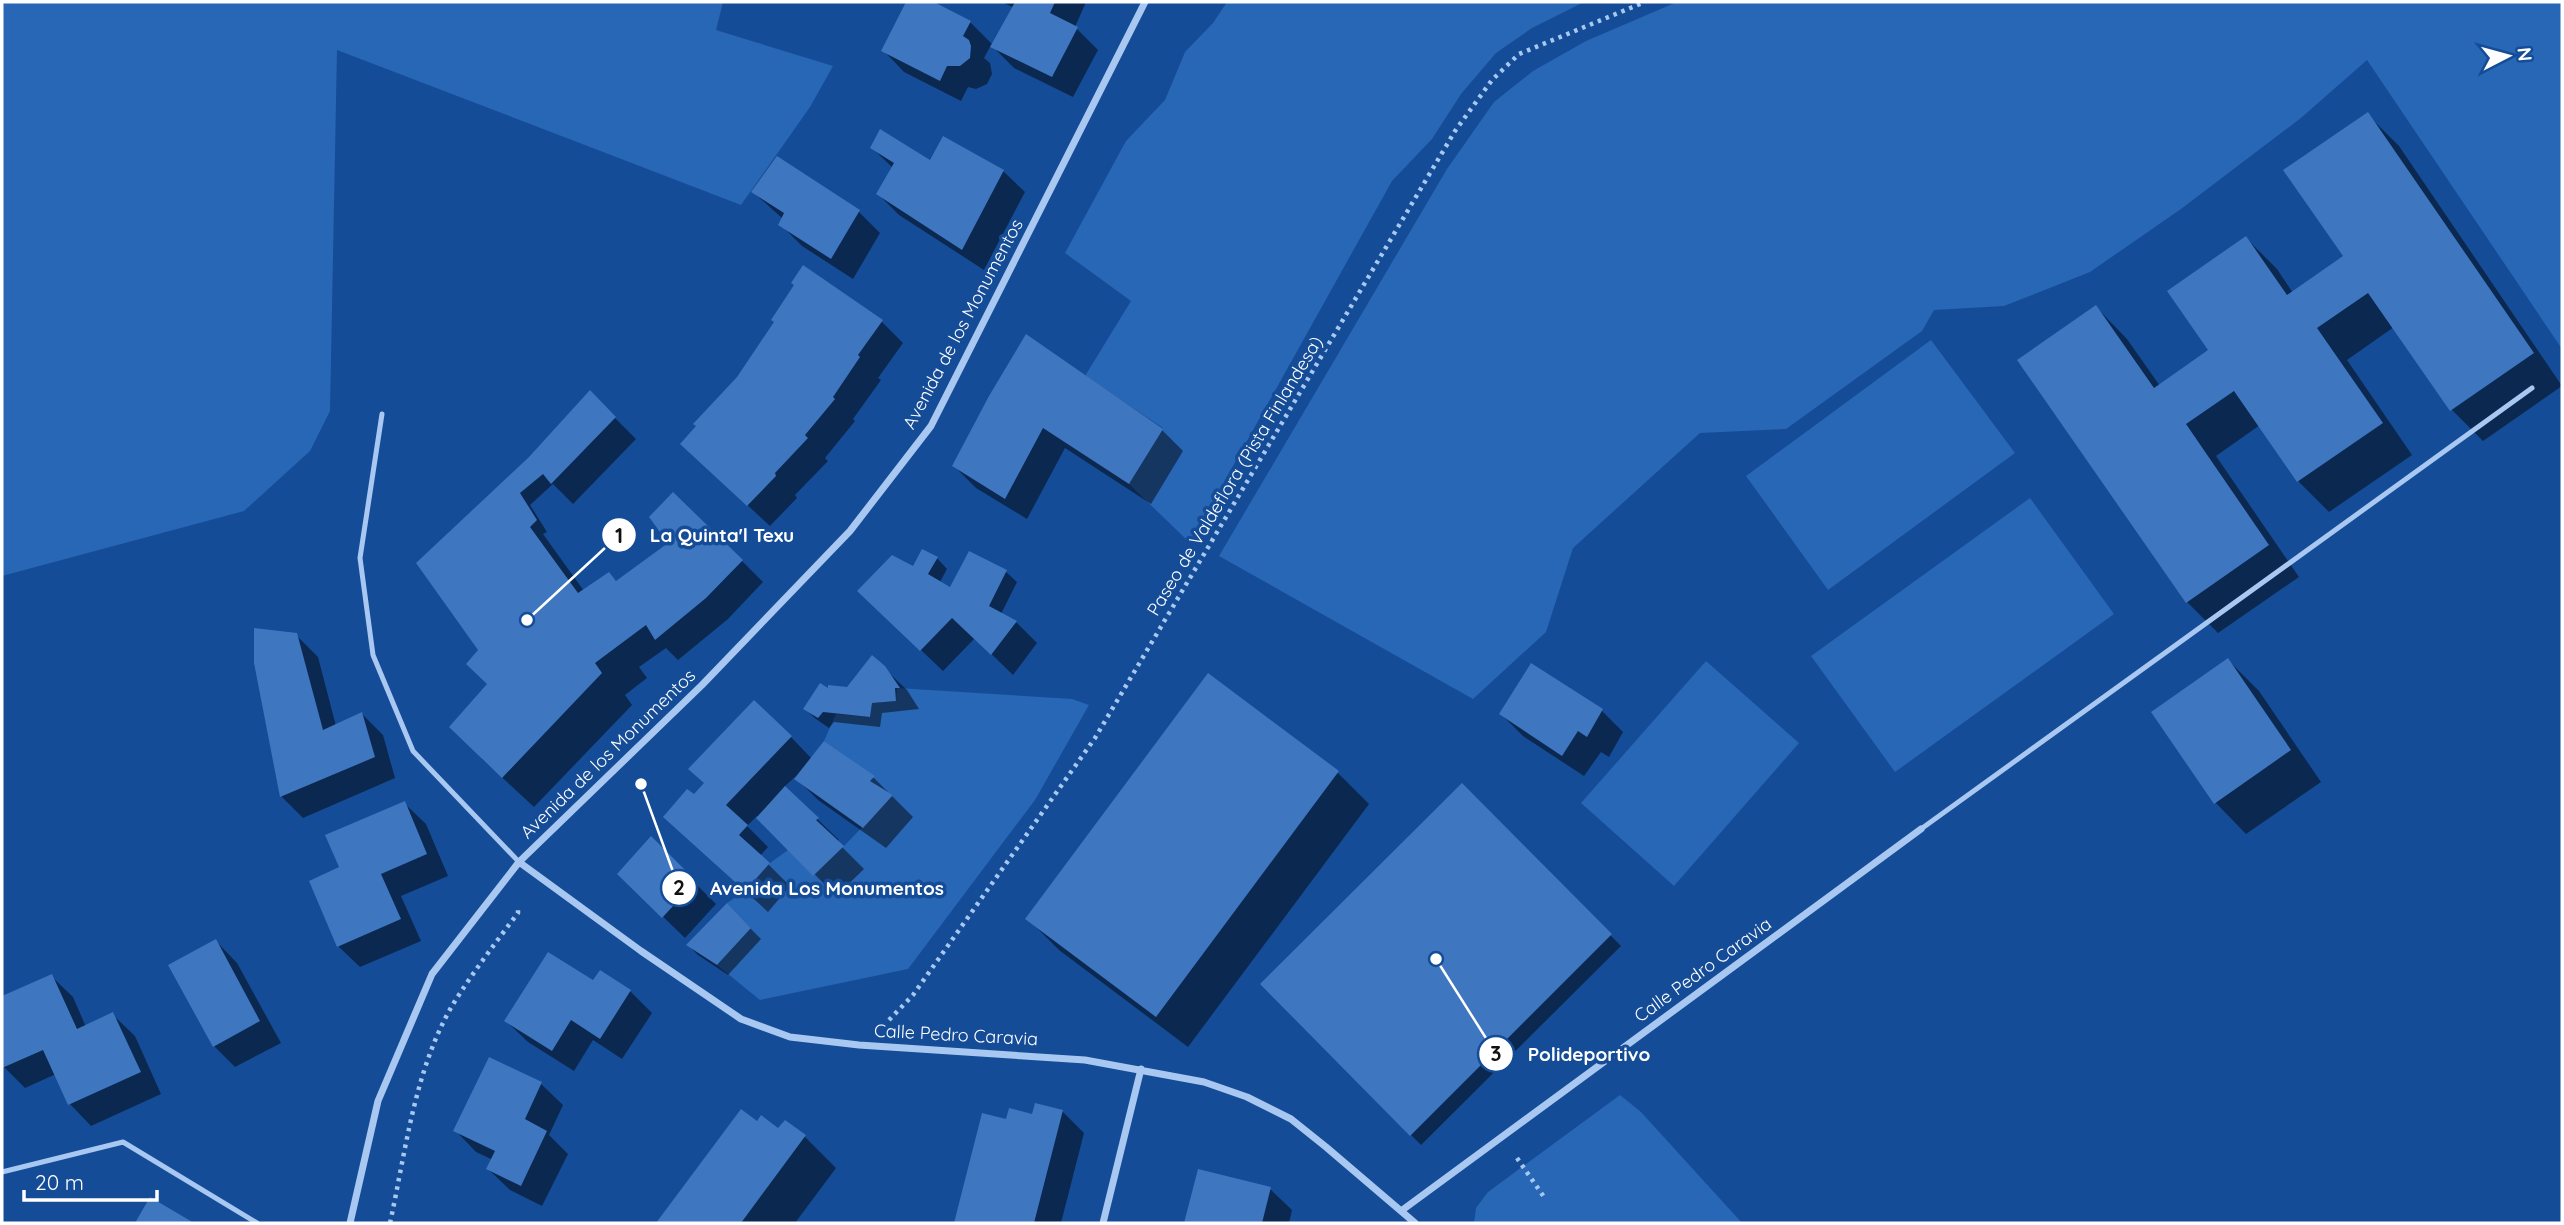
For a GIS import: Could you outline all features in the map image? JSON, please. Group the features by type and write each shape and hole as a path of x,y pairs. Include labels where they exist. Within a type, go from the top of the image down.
{"street":[{"name":"Avenida de los Monumentos","path":"350,1223 378,1101 432,974 519,862 702,685 850,531 931,426 1145,2"},
{"name":"Calle Pedro Caravia","path":"1401,1211 1922,830"},
{"name":"Calle Pedro Caravia","path":"519,862 641,951 741,1019 790,1037 859,1045 1073,1059 1141,1069 1215,1086 1247,1097 1291,1119 1415,1223"},
{"path":"1103,1223 1141,1069"}],"lane":[{"path":"1922,830 2532,388"},
{"path":"382,414 360,558 373,655 414,751 519,862"},
{"path":"2,1172 123,1142 257,1223"}],"path":[{"name":"Paseo de Valdeflora (Pista Finlandesa)","path":"889,1020 913,995 1095,738 1455,131 1492,80 1519,54 1645,2"},
{"name":"Avenida de los Monumentos","path":"390,1223 418,1093 433,1047 454,1003 518,913 519,862"},
{"path":"1523,1167 1544,1197"}],"shaded area":[{"path":"2,2 723,2 716,30 833,66 810,107 741,205 337,50 330,411 310,451 244,511 2,576"},
{"path":"1227,2 1584,2 1532,28 1496,53 1461,94 1432,139 1392,181 1190,543 1129,484 1163,428 1085,376 1131,301 1065,253 1126,141 1165,100 1185,52 1213,23"},
{"path":"1677,2 2562,2 2562,349 2367,60 2301,118 2181,209 2090,272 2004,306 1934,310 1922,331 1786,429 1700,433 1573,548 1546,632 1473,699 1219,556 1447,169 1494,102 1533,71 1586,41"},
{"path":"1931,340 2015,453 1828,590 1746,476"},
{"path":"2030,498 2114,614 1895,772 1811,656"},
{"path":"1706,661 1799,743 1674,886 1581,803"},
{"path":"897,688 1072,699 1089,705 1035,800 908,969 760,1000 717,965 751,928 727,903 745,891 770,863 788,850 844,846 893,795 870,781 874,776 824,741 836,714 870,717 872,703 896,701"},
{"path":"1620,1095 1641,1112 1742,1223 1474,1223 1476,1208 1488,1192"}],"building":[{"path":"906,2 934,2 971,21 963,36 969,40 971,46 970,58 960,66 947,66 940,81 881,51"},
{"path":"1015,2 1055,2 1050,13 1078,27 1052,77 990,47"},
{"path":"2368,112 2534,353 2450,411 2368,293 2317,328 2383,423 2297,482 2234,391 2186,424 2269,545 2186,603 2017,360 2096,305 2154,388 2208,350 2167,291 2246,236 2287,295 2343,256 2283,170"},
{"path":"880,129 930,160 943,136 1004,170 962,250 876,194 894,163 870,148"},
{"path":"777,156 860,210 831,259 778,225 784,213 751,192"},
{"path":"803,265 883,320 858,355 860,357 833,397 835,399 805,435 808,438 747,506 680,444 696,426 693,424 737,377 774,322 771,320 794,285 791,283"},
{"path":"1026,334 1163,429 1129,484 1043,428 1005,499 952,466"},
{"path":"590,390 616,417 551,484 543,474 520,493 537,520 530,527 578,593 609,572 616,581 668,543 649,517 673,492 743,560 706,598 655,640 646,625 595,663 602,673 502,778 449,727 487,684 466,664 478,650 416,563 529,457"},
{"path":"922,549 938,557 928,574 950,587 969,551 1007,570 989,606 1017,621 991,655 952,618 920,651 857,591 892,555 913,566"},
{"path":"254,628 297,633 323,730 362,712 375,757 280,797 254,663"},
{"path":"872,655 885,666 900,688 895,688 896,701 872,703 870,717 823,712 818,718 803,709 820,683 828,688 828,685 847,687"},
{"path":"2228,658 2291,750 2214,804 2151,712"},
{"path":"1531,663 1603,709 1587,737 1578,731 1562,756 1499,714"},
{"path":"1208,673 1339,771 1156,1017 1025,919"},
{"path":"754,700 792,736 726,805 748,825 739,835 770,863 745,891 663,817 687,789 694,794 704,783 688,769"},
{"path":"824,741 875,776 870,781 893,795 863,828 794,779"},
{"path":"1462,783 1612,934 1410,1136 1260,984"},
{"path":"785,786 844,846 813,876 756,818"},
{"path":"405,801 427,854 381,874 401,919 337,947 309,881 339,867 325,835"},
{"path":"651,836 696,881 662,918 617,874"},
{"path":"727,903 751,928 717,965 686,945"},
{"path":"216,939 260,1021 213,1047 168,965"},
{"path":"548,952 593,980 600,970 631,990 600,1039 571,1020 552,1051 504,1021"},
{"path":"52,974 77,1029 113,1012 141,1072 68,1105 43,1050 2,1068 2,996"},
{"path":"489,1057 542,1082 525,1119 547,1131 521,1186 486,1169 495,1151 453,1131"},
{"path":"1035,1103 1063,1110 1034,1223 954,1223 982,1113 1006,1119 1009,1108 1032,1114"},
{"path":"741,1109 757,1121 761,1115 778,1128 785,1120 806,1135 741,1223 656,1223"},
{"path":"1198,1169 1271,1187 1262,1223 1184,1223"},
{"path":"150,1197 194,1223 135,1223"}],"place":[{"name":"La Quinta'l Texu","path":"527,620"},
{"name":"Avenida Los Monumentos","path":"641,784"},
{"name":"Polideportivo","path":"1436,959"}]}
